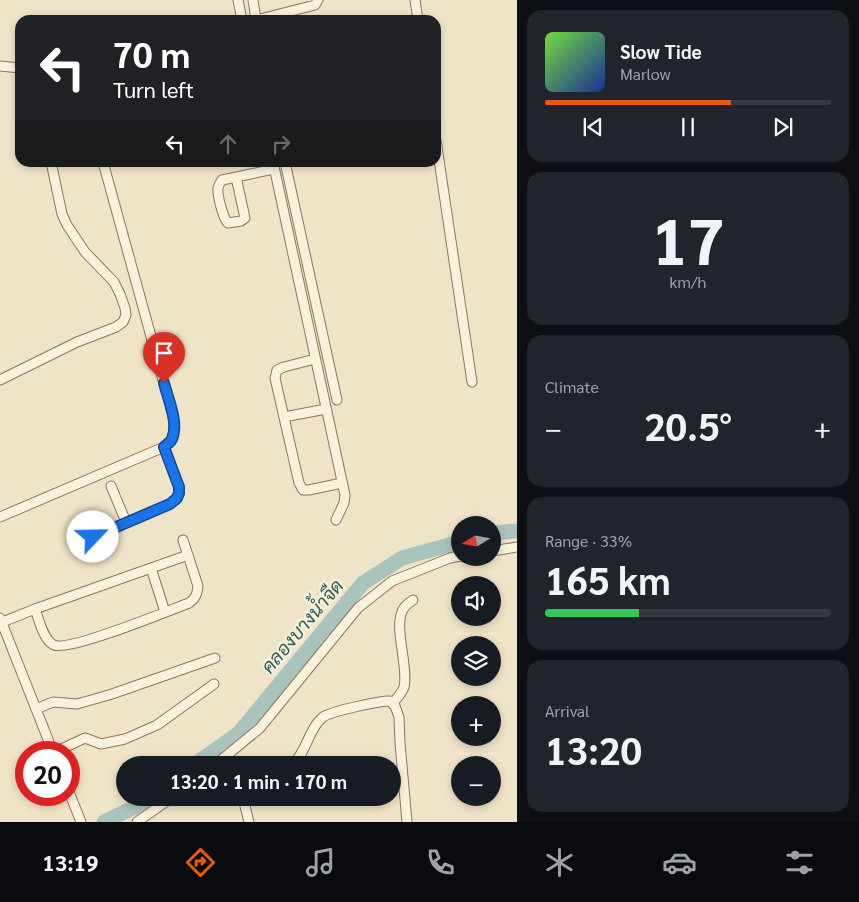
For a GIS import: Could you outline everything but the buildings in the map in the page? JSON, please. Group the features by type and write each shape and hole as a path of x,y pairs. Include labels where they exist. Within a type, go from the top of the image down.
{"street":[{"path":"238,0 241,15"},
{"path":"252,0 255,15"},
{"path":"275,15 314,5 318,0"},
{"path":"416,0 418,15"},
{"path":"0,66 15,68"},
{"path":"0,380 77,342 116,327 123,322 126,315 120,294 114,282 85,252 67,225 62,214 52,167"},
{"path":"0,517 164,447 172,441 174,420 104,167"},
{"path":"236,177 245,218 228,223 224,220 218,190 222,180 271,167"},
{"path":"274,167 345,495 344,504 336,520"},
{"path":"286,167 337,400"},
{"path":"440,167 472,382"},
{"path":"315,359 277,370 275,378 302,490 342,483"},
{"path":"284,416 326,409"},
{"path":"77,544 160,508 177,498 179,487 164,447"},
{"path":"112,486 126,522"},
{"path":"35,609 46,639 59,647 90,640 189,603 194,599 198,586 183,540"},
{"path":"501,550 516,547"},
{"path":"49,741 1,622 188,555"},
{"path":"226,756 260,728 358,608 392,581 451,558"},
{"path":"151,568 165,612"},
{"path":"393,703 402,692 404,686 401,615 404,608 413,600"},
{"path":"36,709 53,702 77,704 215,658"},
{"path":"79,741 86,738 101,744 125,739 157,725 214,684"},
{"path":"299,756 314,728 324,716 390,701 393,703 399,716 407,822"},
{"path":"75,806 81,822"},
{"path":"137,822 160,806"},
{"path":"245,806 249,822"}],"waterway":[{"name":"คลองบางน้ำจืด","path":"501,532 517,531"},
{"name":"คลองบางน้ำจืด","path":"207,756 239,733 363,583 402,558 451,544"},
{"name":"คลองบางน้ำจืด","path":"104,822 137,806"}],"route":[{"path":"93,537 170,504 177,498 179,487 164,447 172,441 174,431 174,420 164,383"}]}
